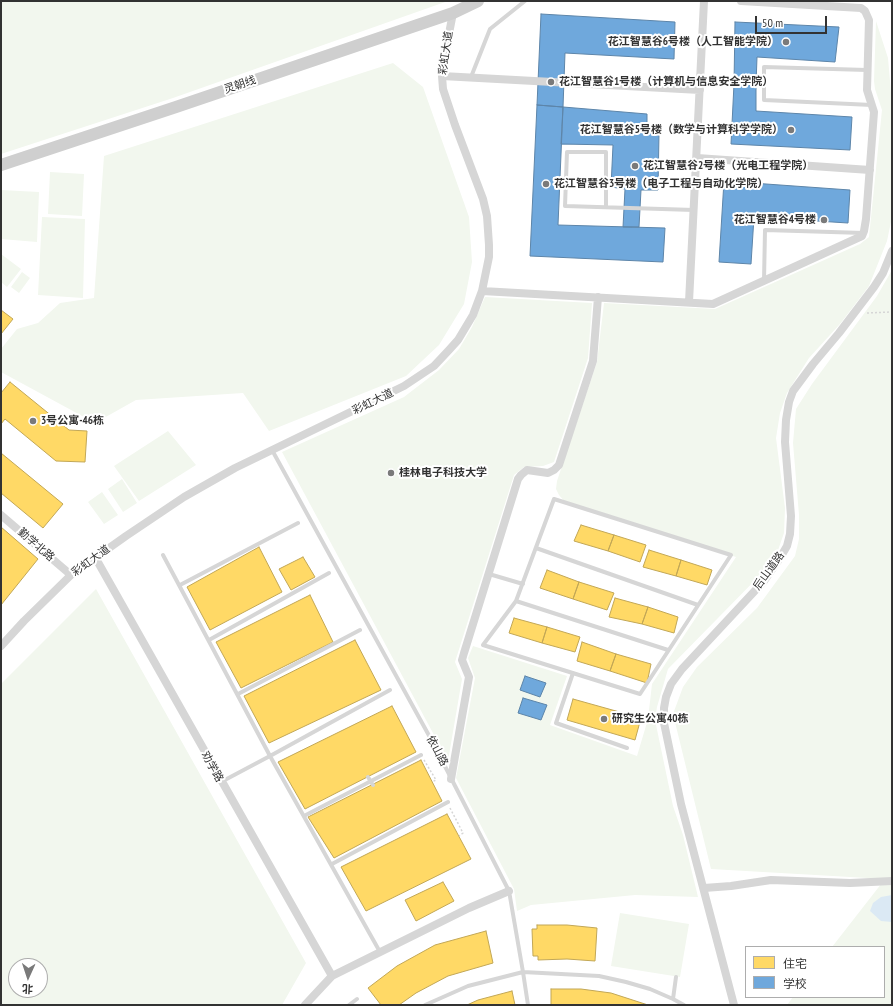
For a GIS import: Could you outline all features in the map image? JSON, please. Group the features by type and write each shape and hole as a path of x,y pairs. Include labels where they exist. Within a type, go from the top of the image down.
{"main road":[{"name":"灵朝线","path":"1,165 453,13 478,1"}],"street":[{"path":"689,302 704,1"},
{"path":"482,291 716,303 859,238 864,233 874,112 867,90 869,20 864,9 741,1"},
{"name":"彩虹大道","path":"1,646 71,575 184,497 235,468 404,386 434,366 458,340 473,315 482,291 489,257 489,231 483,199 443,89 442,76 444,54 453,13"},
{"path":"442,76 700,90"},
{"path":"697,158 870,170"},
{"name":"后山道路","path":"734,1005 681,804 664,723 666,697 671,684 682,669 764,581 787,546 790,539 791,516 785,442 786,416 789,402 793,391 874,287 883,273 892,251"},
{"path":"451,779 469,677 462,660 488,574 520,476 527,470 549,472 554,470 559,465 593,361 598,297"},
{"name":"勤学北路","path":"1,515 71,575"},
{"name":"劝学路","path":"95,557 332,976"},
{"path":"704,888 731,886 770,880 850,883 892,881"},
{"path":"305,1005 332,976 469,908 509,891"}],"lane":[{"path":"471,78 490,28 525,1"},
{"path":"867,70 764,66 764,100 872,105"},
{"path":"606,207 606,152 567,152 565,206 694,210"},
{"path":"764,281 765,230 864,233"},
{"name":"依山路","path":"272,450 451,779 509,891 528,1005"},
{"path":"554,499 731,555 640,694 483,645 516,601 523,584 554,499"},
{"path":"180,586 298,523"},
{"path":"536,548 698,605"},
{"path":"164,555 270,756 332,864 380,952"},
{"path":"209,640 329,573"},
{"path":"488,574 523,584"},
{"path":"516,601 668,650"},
{"path":"238,694 360,630"},
{"path":"573,673 556,723 627,748"},
{"path":"221,782 390,690"},
{"path":"304,816 421,755"},
{"path":"332,864 448,802"},
{"path":"425,1005 468,986 523,972 600,976 650,989 684,1005"},
{"path":"674,999 676,977"},
{"path":"349,1005 357,999"}],"path":[{"path":"855,313 892,312"},
{"path":"421,755 436,780 432,782"},
{"path":"448,802 463,833 459,836"}],"shaded area":[{"path":"1,1 448,1 173,98 1,154"},
{"path":"876,21 888,58 892,104 892,217 887,241 869,286 840,324 809,358 787,393 780,413 776,438 785,508 784,533 773,568 768,567 668,669 657,707 655,720 673,806 683,835 698,897 635,895 531,905 517,911 514,889 456,778 475,678 468,658 473,646 567,676 550,725 637,756 648,719 652,684 736,557 565,502 559,495 556,489 557,481 597,362 604,303 715,309 860,244 869,237 882,110 874,81"},
{"path":"393,63 423,87 469,217 472,262 464,304 439,345 406,376 269,431 243,393 136,400 95,423 1,372 1,349 17,329 38,323 60,303 94,298 104,156"},
{"path":"50,172 84,174 82,216 48,214"},
{"path":"1,190 39,192 37,242 1,239"},
{"path":"42,217 85,219 83,298 38,295"},
{"path":"1,254 21,269 7,287 1,282"},
{"path":"892,270 892,1005 787,1005 792,998 885,998 885,946 833,946 885,879 711,869 673,714 683,687 697,667 757,608 795,556 799,539 799,515 793,443 796,409 812,384 877,296"},
{"path":"22,272 30,278 19,293 11,287"},
{"path":"485,297 592,303 588,358 554,462 543,466 524,467 514,475 455,662 462,679 448,761 282,452 404,397 439,370 459,349 472,327"},
{"path":"168,431 196,465 139,501 114,466"},
{"path":"122,479 137,503 123,512 108,489"},
{"path":"102,492 118,515 104,524 88,502"},
{"path":"96,589 306,963 282,1005 1,1005 1,684"},
{"path":"892,895 892,922 881,921 870,911 873,903 881,897"},
{"path":"620,913 689,924 680,977 611,966"}],"building: 住宅":[{"path":"1,310 13,319 1,334"},
{"name":"3号公寓-46栋","path":"10,382 69,430 87,431 85,462 56,461 5,419 1,424 1,393"},
{"path":"1,453 63,504 43,528 1,493"},
{"path":"581,525 614,535 608,551 574,541"},
{"path":"1,527 38,559 1,605"},
{"path":"614,535 646,545 640,562 608,551"},
{"path":"259,547 282,592 210,630 187,587"},
{"path":"649,550 681,560 676,576 643,567"},
{"path":"303,557 315,577 291,590 279,569"},
{"path":"681,560 712,570 707,585 676,576"},
{"path":"547,570 579,582 573,599 540,588"},
{"path":"579,582 614,593 607,610 573,599"},
{"path":"310,595 333,642 241,688 216,642"},
{"path":"615,598 648,607 642,624 609,617"},
{"path":"648,607 678,617 674,633 642,624"},
{"path":"514,618 547,627 542,643 509,633"},
{"path":"547,627 580,637 575,652 542,643"},
{"path":"355,640 381,690 269,743 244,696"},
{"path":"582,642 616,654 610,671 577,661"},
{"path":"616,654 651,664 647,683 610,671"},
{"name":"研究生公寓40栋","path":"573,699 641,718 635,740 567,720"},
{"path":"392,706 416,752 305,809 278,762"},
{"path":"421,760 442,801 334,858 308,817"},
{"path":"447,814 471,859 366,911 341,867"},
{"path":"443,882 454,901 416,921 405,900"},
{"path":"537,925 567,925 597,928 595,961 567,959 538,960 538,956 533,956 532,929 537,929"},
{"path":"486,931 493,963 448,976 416,993 399,1005 381,1005 368,988 397,966 435,945"},
{"path":"551,989 581,989 611,993 648,1005 551,1005"},
{"path":"512,991 515,1005 467,1005 478,1000"}],"building: 学校":[{"name":"花江智慧谷1号楼（计算机与信息安全学院）","path":"541,14 675,22 674,59 565,53 563,107 537,105"},
{"name":"花江智慧谷6号楼（人工智能学院）","path":"735,22 839,27 835,62 757,57 756,85 734,84"},
{"name":"花江智慧谷5号楼（数学与计算科学学院）","path":"734,84 756,85 756,111 852,117 850,150 731,144"},
{"name":"花江智慧谷3号楼（电子工程与自动化学院）","path":"537,105 563,107 558,225 665,228 663,262 530,256"},
{"name":"花江智慧谷2号楼（光电工程学院）","path":"563,107 647,114 647,133 659,133 658,190 641,190 639,227 623,227 625,189 611,187 613,145 561,144"},
{"name":"花江智慧谷4号楼","path":"724,181 850,190 848,223 754,217 751,264 719,262"},
{"path":"525,676 546,683 540,697 520,690"},
{"path":"523,698 547,705 541,720 518,713"}],"place":[{"name":"花江智慧谷6号楼（人工智能学院）","path":"786,42"},
{"name":"花江智慧谷1号楼（计算机与信息安全学院）","path":"551,82"},
{"name":"花江智慧谷5号楼（数学与计算科学学院）","path":"791,130"},
{"name":"花江智慧谷2号楼（光电工程学院）","path":"635,166"},
{"name":"花江智慧谷3号楼（电子工程与自动化学院）","path":"546,184"},
{"name":"花江智慧谷4号楼","path":"824,220"},
{"name":"3号公寓-46栋","path":"33,421"},
{"name":"桂林电子科技大学","path":"391,473"},
{"name":"研究生公寓40栋","path":"604,719"}]}
